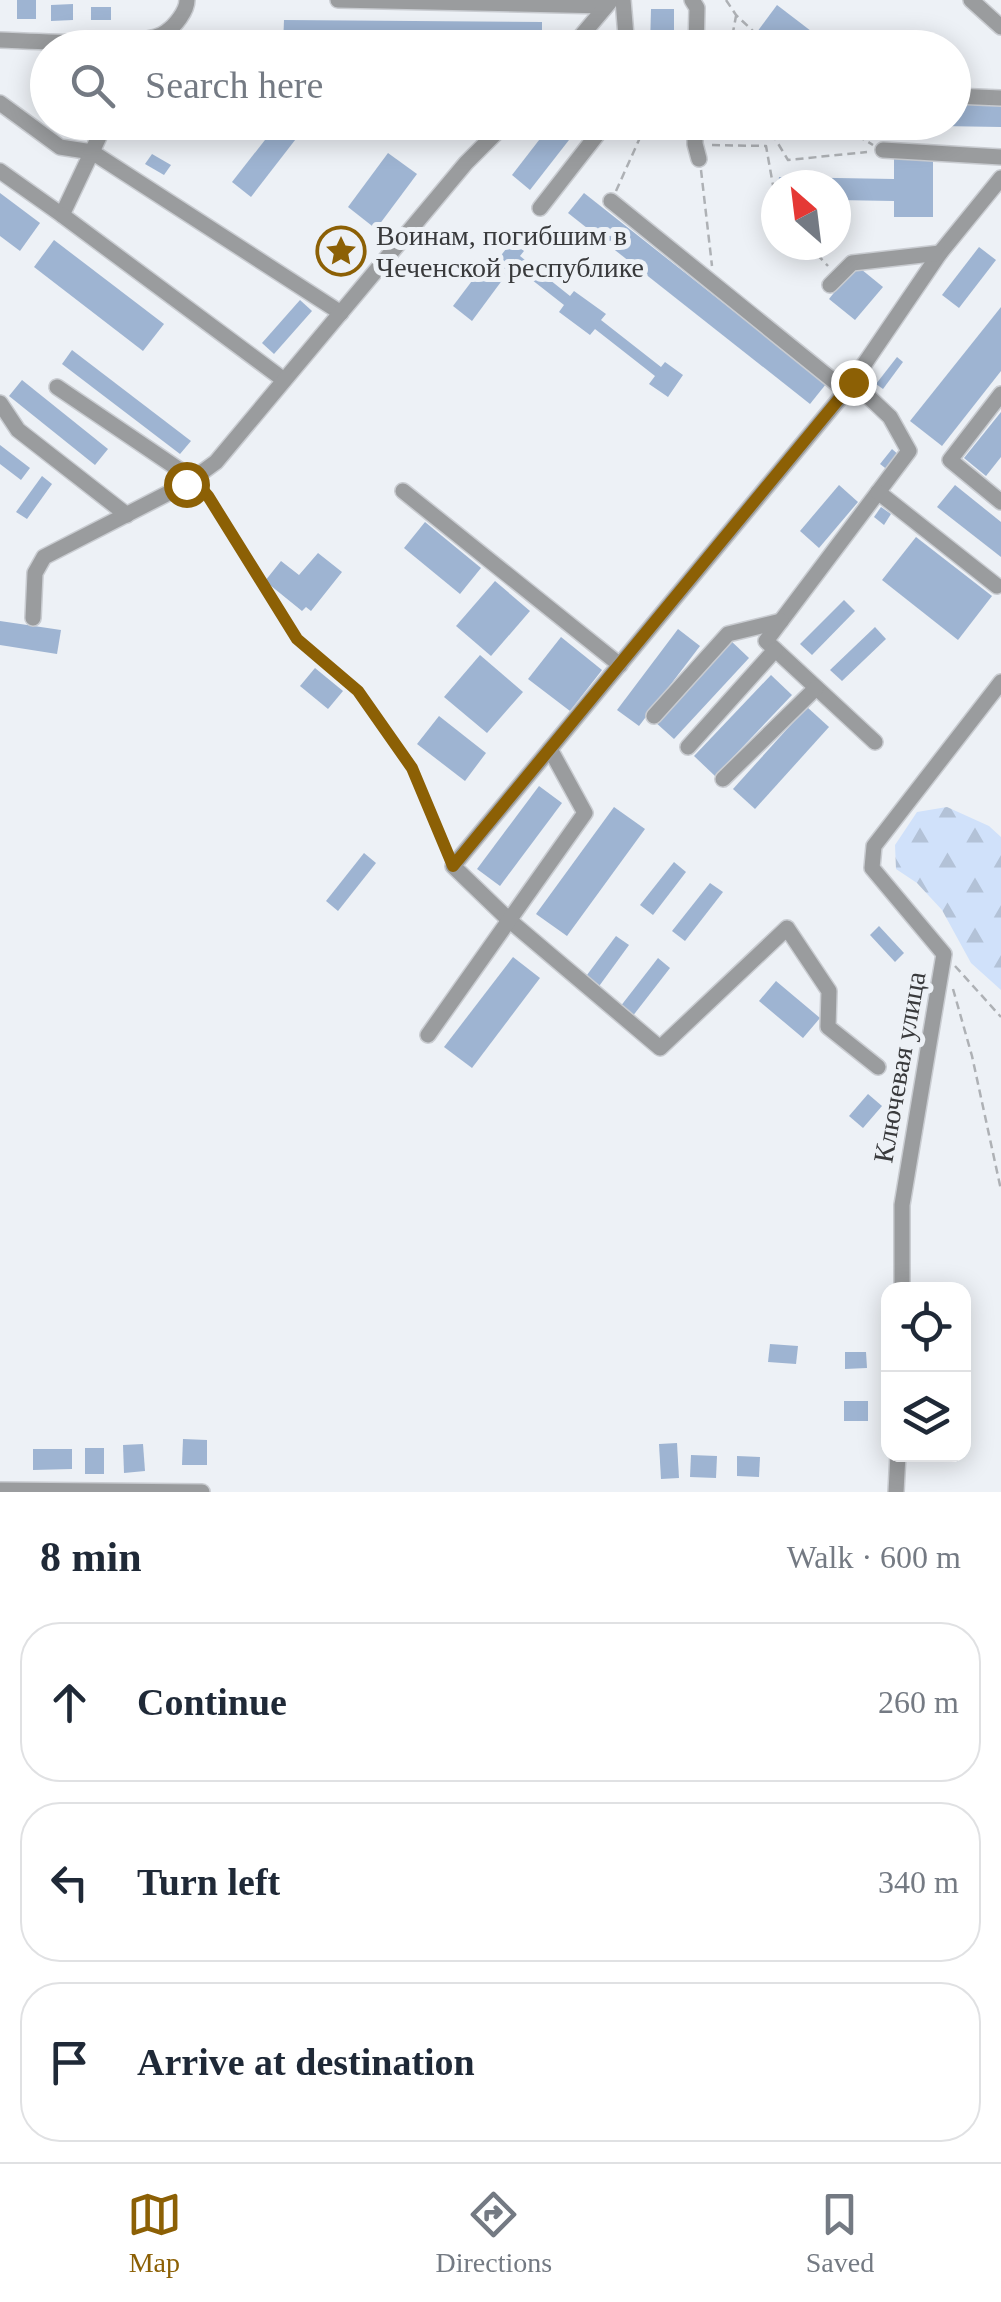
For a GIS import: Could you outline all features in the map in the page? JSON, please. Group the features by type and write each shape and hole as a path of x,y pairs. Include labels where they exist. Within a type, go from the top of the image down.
{"street":[{"path":"164,30 187,8 187,0"},
{"path":"338,0 609,3"},
{"path":"623,0 626,30"},
{"path":"692,0 697,8 696,30"},
{"path":"971,0 1001,28"},
{"path":"586,30 609,3"},
{"path":"0,40 30,40"},
{"path":"971,97 1001,98"},
{"path":"0,103 30,125"},
{"path":"50,140 60,147 92,152 340,313"},
{"path":"62,215 98,140"},
{"path":"33,618 35,573 44,557 193,479 216,462 486,140"},
{"path":"540,208 593,140"},
{"path":"697,140 697,152"},
{"path":"882,150 1001,157"},
{"path":"0,171 284,380"},
{"path":"878,1067 828,1027 829,991 787,928 660,1048 453,866 849,386 940,253 1001,178"},
{"path":"611,201 890,417 909,451 766,642 874,742"},
{"path":"834,281 852,263 940,253"},
{"path":"57,386 193,479"},
{"path":"999,496 950,460 1001,394"},
{"path":"0,403 18,430 126,515"},
{"path":"402,491 620,665"},
{"path":"878,492 997,586"},
{"path":"654,716 728,634 781,622"},
{"path":"688,747 775,650"},
{"name":"Ключевая улица","path":"902,1282 902,1205 944,954 872,868 874,846 1001,682"},
{"path":"723,780 816,688"},
{"path":"428,1035 585,813 550,750"},
{"path":"896,1492 898,1462"},
{"path":"0,1490 202,1492"}],"path":[{"path":"726,0 752,30"},
{"path":"733,30 736,14"},
{"path":"611,201 639,140"},
{"path":"776,140 788,160 882,150"},
{"path":"864,140 882,150"},
{"path":"714,282 697,152 766,146 770,170"},
{"path":"819,260 834,281"},
{"path":"193,479 208,496 297,639 358,691 412,768 453,866"},
{"path":"944,954 1001,1017"},
{"path":"953,988 1001,1190"}],"green space":[{"path":"947,807 989,826 1001,837 1001,990 971,963 942,910 917,883 896,869 895,845 917,812"}],"building":[{"path":"17,0 36,0 36,19 17,19"},
{"path":"73,4 73,20 51,21 51,5"},
{"path":"777,5 810,30 758,30"},
{"path":"91,7 111,7 111,20 91,20"},
{"path":"651,9 674,9 674,30 650,30"},
{"path":"284,20 542,22 542,30 284,30"},
{"path":"971,104 1001,105 1001,127 971,127"},
{"path":"265,140 295,140 251,197 232,182"},
{"path":"539,140 569,140 530,190 512,175"},
{"path":"388,153 417,174 376,229 348,207"},
{"path":"152,154 171,165 164,175 145,164"},
{"path":"894,158 933,158 933,217 894,217 894,201 851,200 851,178 894,179"},
{"path":"0,193 40,223 20,251 0,236"},
{"path":"584,193 826,384 810,404 568,213"},
{"path":"54,240 164,324 143,351 34,267"},
{"path":"512,241 524,251 520,256 570,296 574,291 606,314 601,320 661,367 665,362 683,375 668,397 649,384 655,376 595,329 590,335 559,312 564,305 513,265 508,271 496,262"},
{"path":"979,247 996,260 959,308 942,295"},
{"path":"487,261 506,275 472,321 453,306"},
{"path":"856,265 883,287 855,320 829,299"},
{"path":"300,300 312,311 274,354 262,343"},
{"path":"1001,307 1001,371 942,446 910,421"},
{"path":"72,350 191,441 180,454 62,364"},
{"path":"897,357 903,362 883,389 876,384"},
{"path":"22,380 108,449 95,465 9,396"},
{"path":"1001,412 1001,457 986,476 964,458"},
{"path":"0,445 30,468 21,480 0,464"},
{"path":"892,449 900,456 889,471 880,464"},
{"path":"42,476 52,484 27,519 16,512"},
{"path":"839,485 858,502 819,548 800,531"},
{"path":"955,485 1001,522 1001,557 937,507"},
{"path":"881,507 891,514 884,525 874,517"},
{"path":"425,522 481,568 460,594 404,548"},
{"path":"916,537 992,596 958,640 882,580"},
{"path":"318,553 342,572 311,611 306,607 302,611 265,581 281,561 299,575"},
{"path":"495,581 530,611 491,656 456,626"},
{"path":"844,600 855,611 812,655 800,644"},
{"path":"0,621 61,630 57,654 0,645"},
{"path":"875,627 886,639 842,681 830,670"},
{"path":"678,629 700,646 639,726 617,710"},
{"path":"561,637 602,670 570,711 528,679"},
{"path":"729,639 749,658 674,739 654,721"},
{"path":"480,655 523,692 487,733 444,697"},
{"path":"315,668 343,691 328,709 300,686"},
{"path":"771,675 792,695 715,776 694,756"},
{"path":"807,707 829,727 755,809 733,789"},
{"path":"439,716 486,753 465,781 417,744"},
{"path":"539,786 562,803 500,886 477,869"},
{"path":"614,807 645,829 567,936 536,914"},
{"path":"364,853 376,863 338,911 326,901"},
{"path":"674,862 686,872 653,915 640,905"},
{"path":"710,883 723,892 685,941 672,931"},
{"path":"879,926 904,953 895,962 870,935"},
{"path":"616,936 629,945 597,989 584,979"},
{"path":"513,957 540,978 472,1068 444,1047"},
{"path":"658,958 670,968 632,1017 620,1007"},
{"path":"776,981 820,1018 803,1038 759,1001"},
{"path":"868,1094 882,1106 863,1128 849,1116"},
{"path":"770,1344 798,1346 796,1364 768,1362"},
{"path":"845,1352 866,1352 867,1368 845,1369"},
{"path":"844,1401 868,1401 868,1421 844,1421"},
{"path":"183,1439 207,1440 207,1465 182,1465"},
{"path":"677,1443 679,1478 661,1479 659,1444"},
{"path":"143,1444 145,1471 124,1473 123,1445"},
{"path":"85,1448 104,1448 104,1474 85,1474"},
{"path":"33,1449 72,1449 72,1469 33,1470"},
{"path":"691,1455 717,1456 716,1478 690,1477"},
{"path":"737,1456 760,1457 759,1477 737,1476"}],"place":[{"name":"Воинам, погибшим в Чеченской республике","path":"341,251"}],"route":[{"path":"186,484 193,479 208,496 297,639 358,691 412,768 453,866 853,382"}]}
